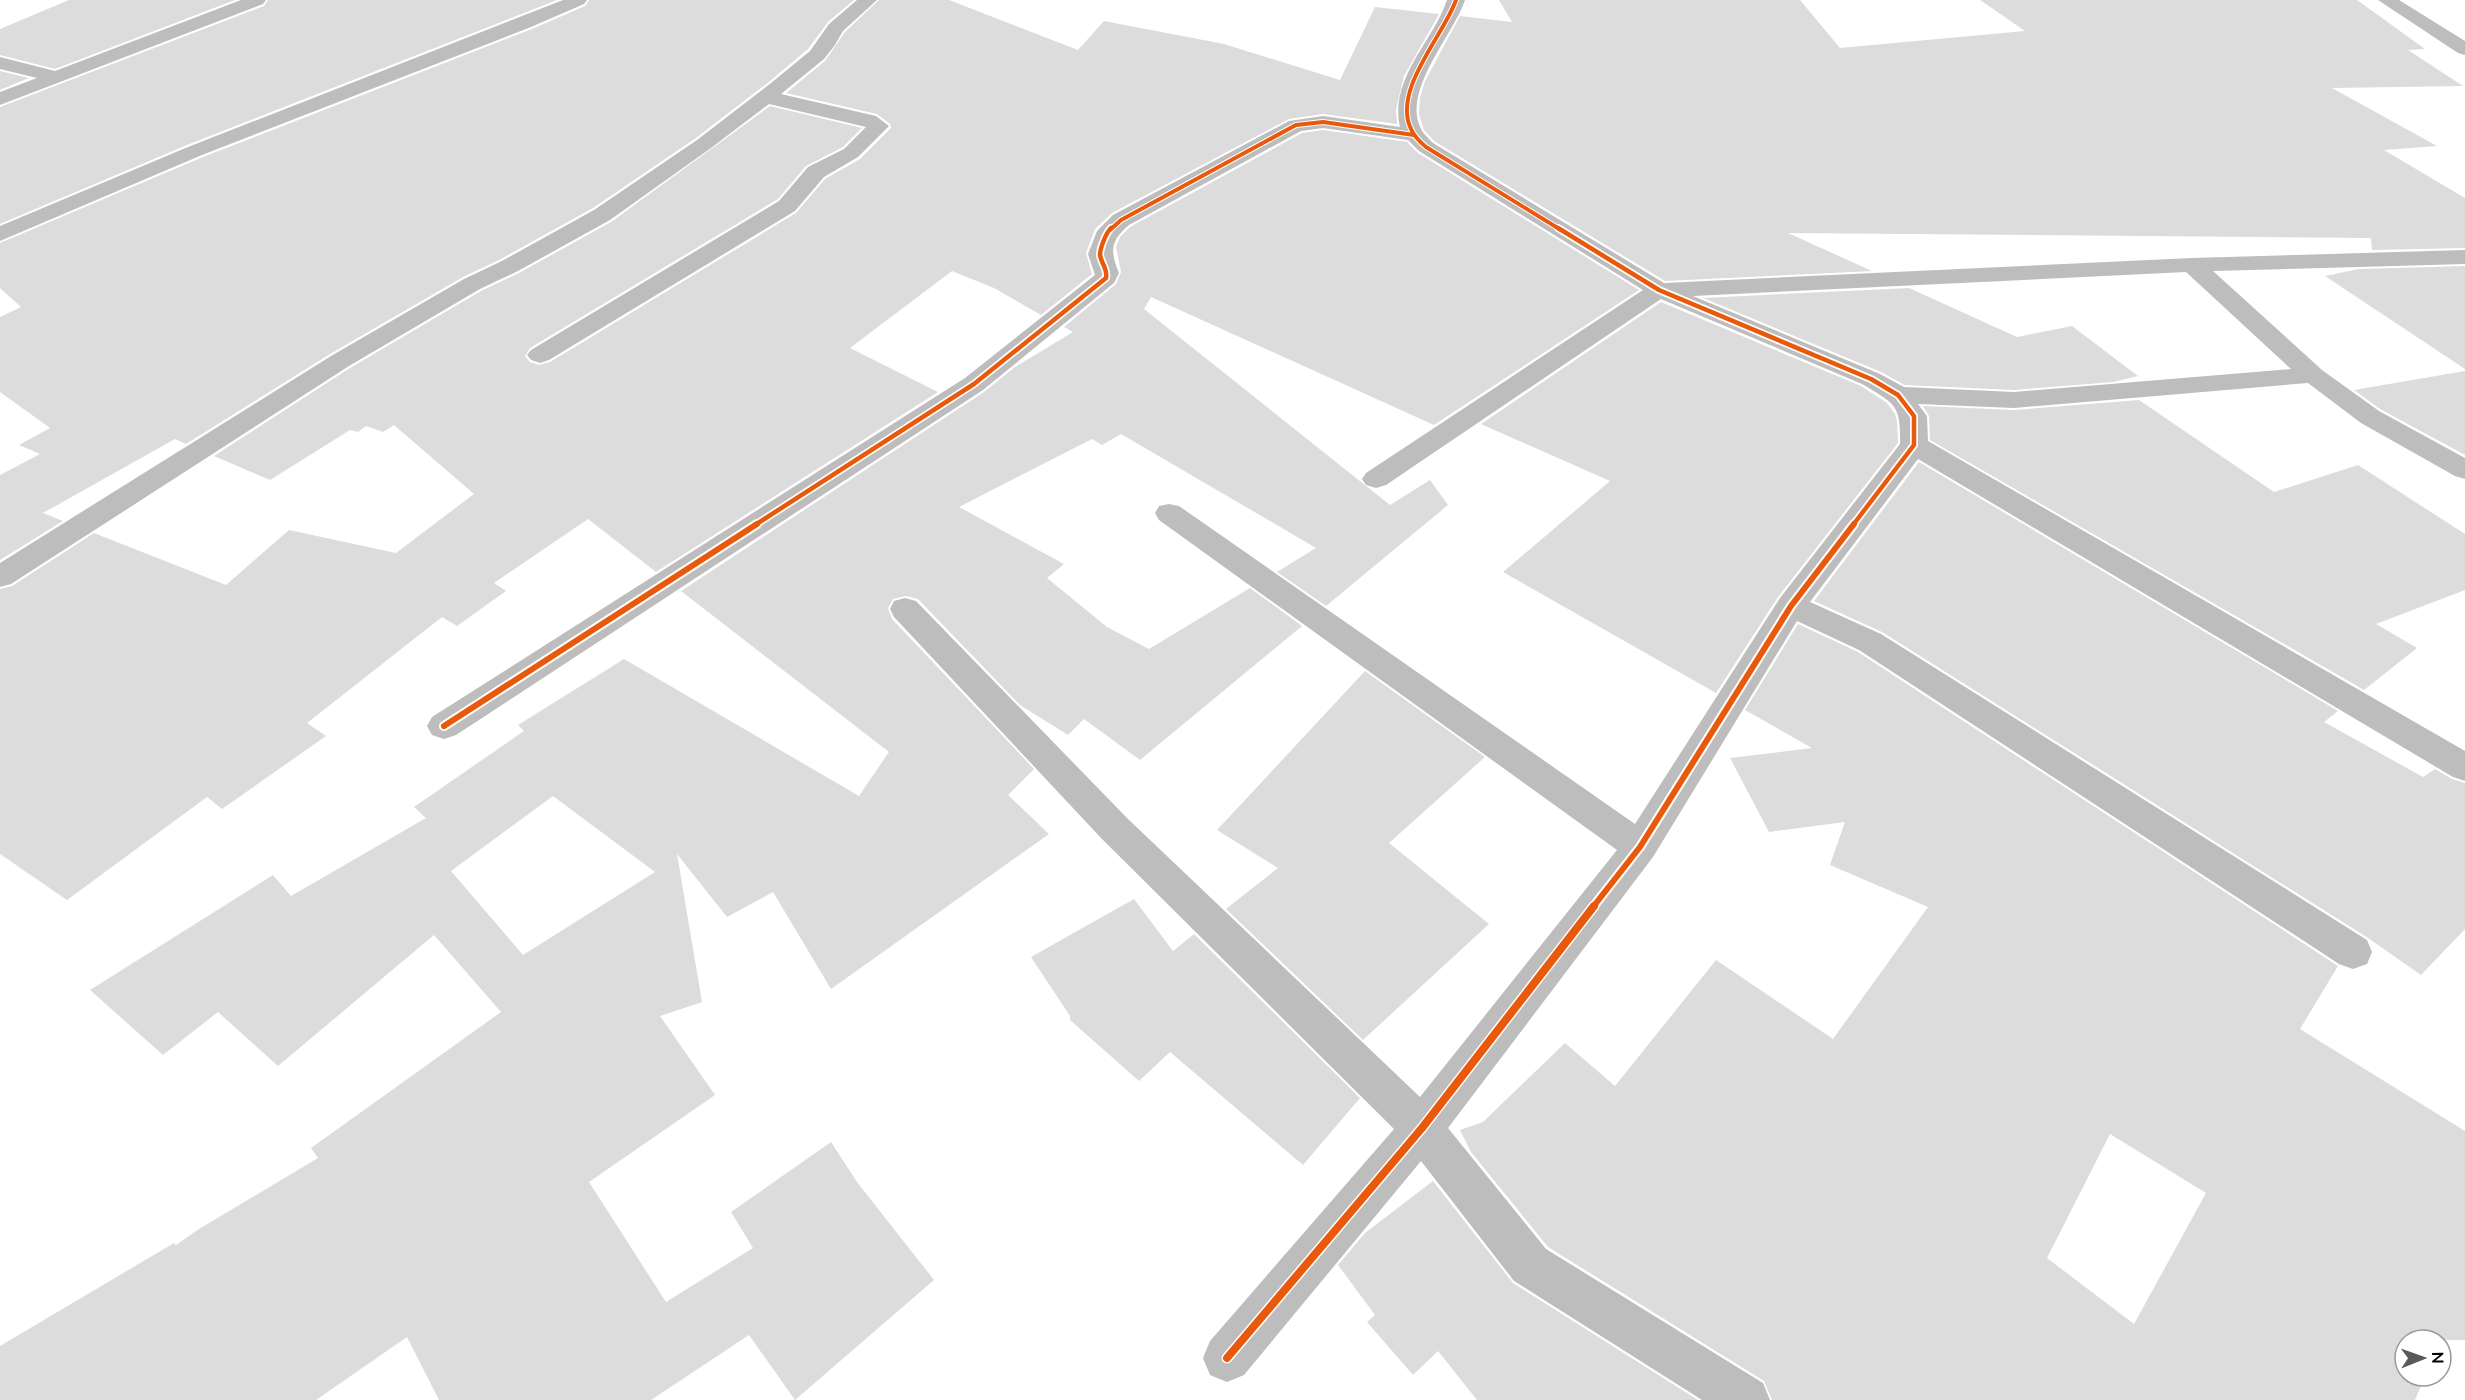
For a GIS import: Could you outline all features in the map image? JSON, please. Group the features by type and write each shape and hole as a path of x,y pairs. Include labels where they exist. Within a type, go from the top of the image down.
{"street":[{"path":"0,99 257,0"},
{"path":"0,234 206,147 525,23 578,0"},
{"path":"0,577 340,361 472,284 521,261 602,215 704,144 766,97 817,55 826,45 835,28 868,0"},
{"path":"1227,1358 1422,1128 1640,847 1791,606 1914,445 1914,417 1898,395 1871,379 1659,290 1436,153 1414,135 1408,123 1407,110 1414,79 1454,9 1456,0"},
{"path":"2387,0 2465,49"},
{"path":"0,63 57,76"},
{"path":"540,354 787,206 816,172 851,153 879,126 869,120 766,97"},
{"path":"444,726 974,384 1106,278 1107,273 1100,254 1108,231 1141,207 1296,125 1323,122 1414,135"},
{"path":"1376,479 1659,290 2192,265 2465,257"},
{"path":"2192,265 2313,375 2370,417 2465,470"},
{"path":"1898,395 2014,400 2313,375"},
{"path":"1914,445 2465,768"},
{"path":"1168,513 1640,847"},
{"path":"1791,606 1870,642 2353,952"},
{"path":"905,609 1115,829 1422,1128 1530,1265 1746,1400"}],"building":[{"path":"69,0 235,0 55,69 0,55 0,29"},
{"path":"268,0 557,0 187,145 0,224 0,107 264,6"},
{"path":"589,0 854,0 828,22 808,49 770,81 696,138 593,208 501,259 463,277 330,354 186,444 175,439 43,513 63,521 0,560 0,475 40,454 19,445 50,428 0,392 0,317 21,307 0,288 0,243 203,157 532,29 585,6"},
{"path":"879,0 949,0 1078,50 1104,21 1224,44 1340,80 1375,7 1439,14 1404,76 1396,109 1397,124 1323,114 1289,119 1112,213 1095,229 1086,253 1092,274 1041,315 994,288 952,271 850,348 938,392 656,572 588,519 494,583 506,591 457,626 442,617 307,723 326,736 222,809 207,797 67,900 0,854 0,589 12,586 94,533 226,585 289,530 396,553 474,494 394,425 383,432 366,426 358,432 350,430 270,480 214,456 350,368 481,291 519,273 611,222 770,106 862,128 843,147 806,166 778,199 530,348 525,356 530,362 539,365 550,362 796,213 825,179 860,159 891,128 890,124 877,114 786,93 825,61 845,32"},
{"path":"1499,0 1800,0 1840,48 2025,31 1980,0 2357,0 2425,49 2408,50 2463,86 2332,88 2437,146 2384,150 2465,198 2465,248 2372,250 2371,238 1788,233 1872,271 1665,281 1434,141 1424,130 1419,114 1420,98 1425,81 1460,16 1512,22"},
{"path":"0,71 29,78 0,90"},
{"path":"1323,130 1407,142 1418,153 1639,290 1434,425 1151,297 1144,309 1390,505 1430,480 1448,505 1326,606 1277,572 1316,548 1121,434 1102,445 1092,439 959,507 1064,564 1047,578 1107,627 1149,649 1250,588 1302,626 1140,760 1084,719 1068,735 1020,705 918,599 906,596 893,599 888,608 892,619 1034,769 1008,795 1049,834 831,989 773,892 727,917 677,854 702,1002 660,1016 715,1095 589,1182 666,1302 753,1248 731,1212 831,1142 857,1182 934,1280 795,1400 749,1335 651,1400 439,1400 407,1337 316,1400 0,1400 0,1346 174,1243 176,1245 318,1158 311,1148 501,1012 434,935 278,1066 218,1012 163,1055 90,990 273,875 291,896 426,818 414,807 524,731 518,725 624,659 859,796 889,752 681,591 984,392 1015,367 1073,332 1064,327 1116,284 1121,272 1116,247 1120,237 1130,227 1302,133","holes":["553,796 655,872 523,955 451,871"]},
{"path":"2465,266 2465,369 2325,276 2359,269"},
{"path":"1909,288 2017,337 2072,326 2138,376 2113,382 2014,390 1905,385 1881,372 1703,298"},
{"path":"1661,302 1861,386 1887,403 1897,421 1898,443 1778,597 1716,693 1503,572 1610,481 1481,424"},
{"path":"2465,371 2465,455 2380,409 2354,390"},
{"path":"2139,400 2274,492 2358,465 2465,534 2465,590 2376,624 2417,648 2364,690 1930,440 1929,416 1923,406 2014,410"},
{"path":"1919,462 2338,711 2324,722 2423,777 2435,769 2452,779 2465,783 2465,929 2421,975 2368,938 1882,632 1814,601"},
{"path":"1798,624 1858,652 2338,966 2300,1029 2465,1131 2465,1340 2453,1340 2453,1328 2393,1328 2393,1388 2420,1388 2415,1400 1772,1400 1764,1381 1548,1247 1471,1152 1460,1130 1483,1122 1565,1043 1615,1086 1716,960 1833,1039 1928,907 1830,865 1845,822 1769,832 1730,758 1812,748 1745,710","holes":["2110,1134 2206,1193 2134,1324 2047,1258"]},
{"path":"1365,671 1485,757 1389,843 1489,924 1363,1040 1226,909 1278,868 1217,830"},
{"path":"1134,899 1173,951 1194,934 1360,1098 1303,1165 1170,1052 1139,1081 1070,1020 1070,1016 1031,957"},
{"path":"1433,1181 1513,1283 1698,1400 1477,1400 1438,1351 1413,1375 1367,1322 1375,1315 1338,1265 1365,1233"}],"cycle path":[{"path":"1227,1358 1422,1128 1640,847 1791,606 1914,445 1914,416 1898,395 1871,379 1659,290 1426,147 1414,135 1409,125 1407,112 1409,97 1421,65 1456,0"},
{"path":"444,726 974,384 1106,278 1107,273 1100,254 1108,231 1121,220 1296,125 1323,122 1414,135"}]}
